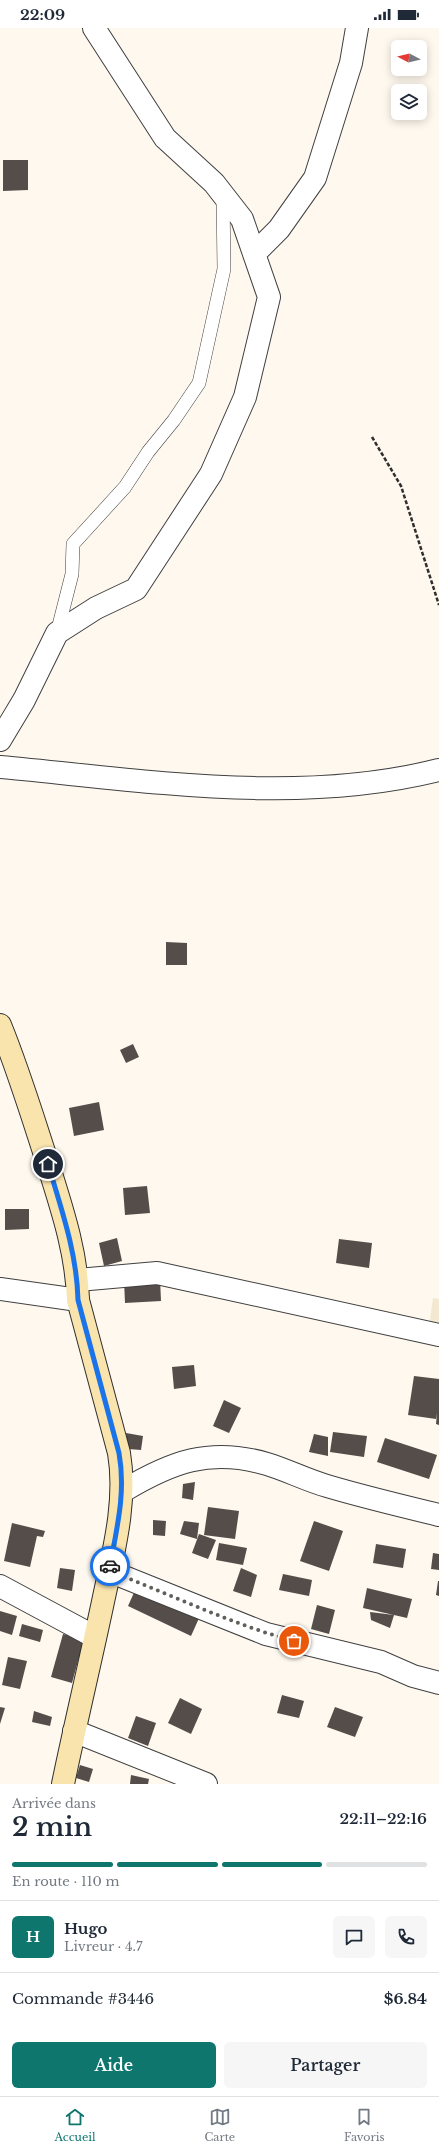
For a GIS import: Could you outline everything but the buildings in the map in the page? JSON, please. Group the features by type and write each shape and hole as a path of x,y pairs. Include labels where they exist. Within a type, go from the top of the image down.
{"street":[{"path":"0,740 24,700 57,633 96,608 136,588 211,474 245,397 269,297 242,219 214,182 165,138 94,28"},
{"path":"254,254 279,229 315,178 351,63 357,28"},
{"path":"0,767 213,787 324,787 412,776 439,770"},
{"path":"0,1025 16,1063 65,1221 78,1290 119,1453 123,1475 123,1491 109,1571 63,1784"},
{"path":"0,1289 78,1290 157,1273 439,1335"},
{"path":"123,1491 154,1472 176,1463 209,1457 238,1459 266,1464 301,1478 349,1493 439,1515"},
{"path":"109,1571 266,1634 381,1662 413,1676 439,1684"},
{"path":"0,1586 95,1637"},
{"path":"74,1731 206,1784"}],"lane":[{"path":"57,633 72,574 73,544 125,487 148,452 174,420 199,383 224,268 223,195"}],"path":[{"path":"372,437 400,486 439,605"}],"shaded area":[{"path":"433,1298 439,1299 439,1329 429,1327"}],"way so far":[{"path":"110,1566 109,1571 156,1588 226,1619 266,1634 294,1641"}],"route":[{"path":"48,1164 65,1221 78,1280 78,1300 119,1453 123,1475 123,1491 110,1566"}]}
